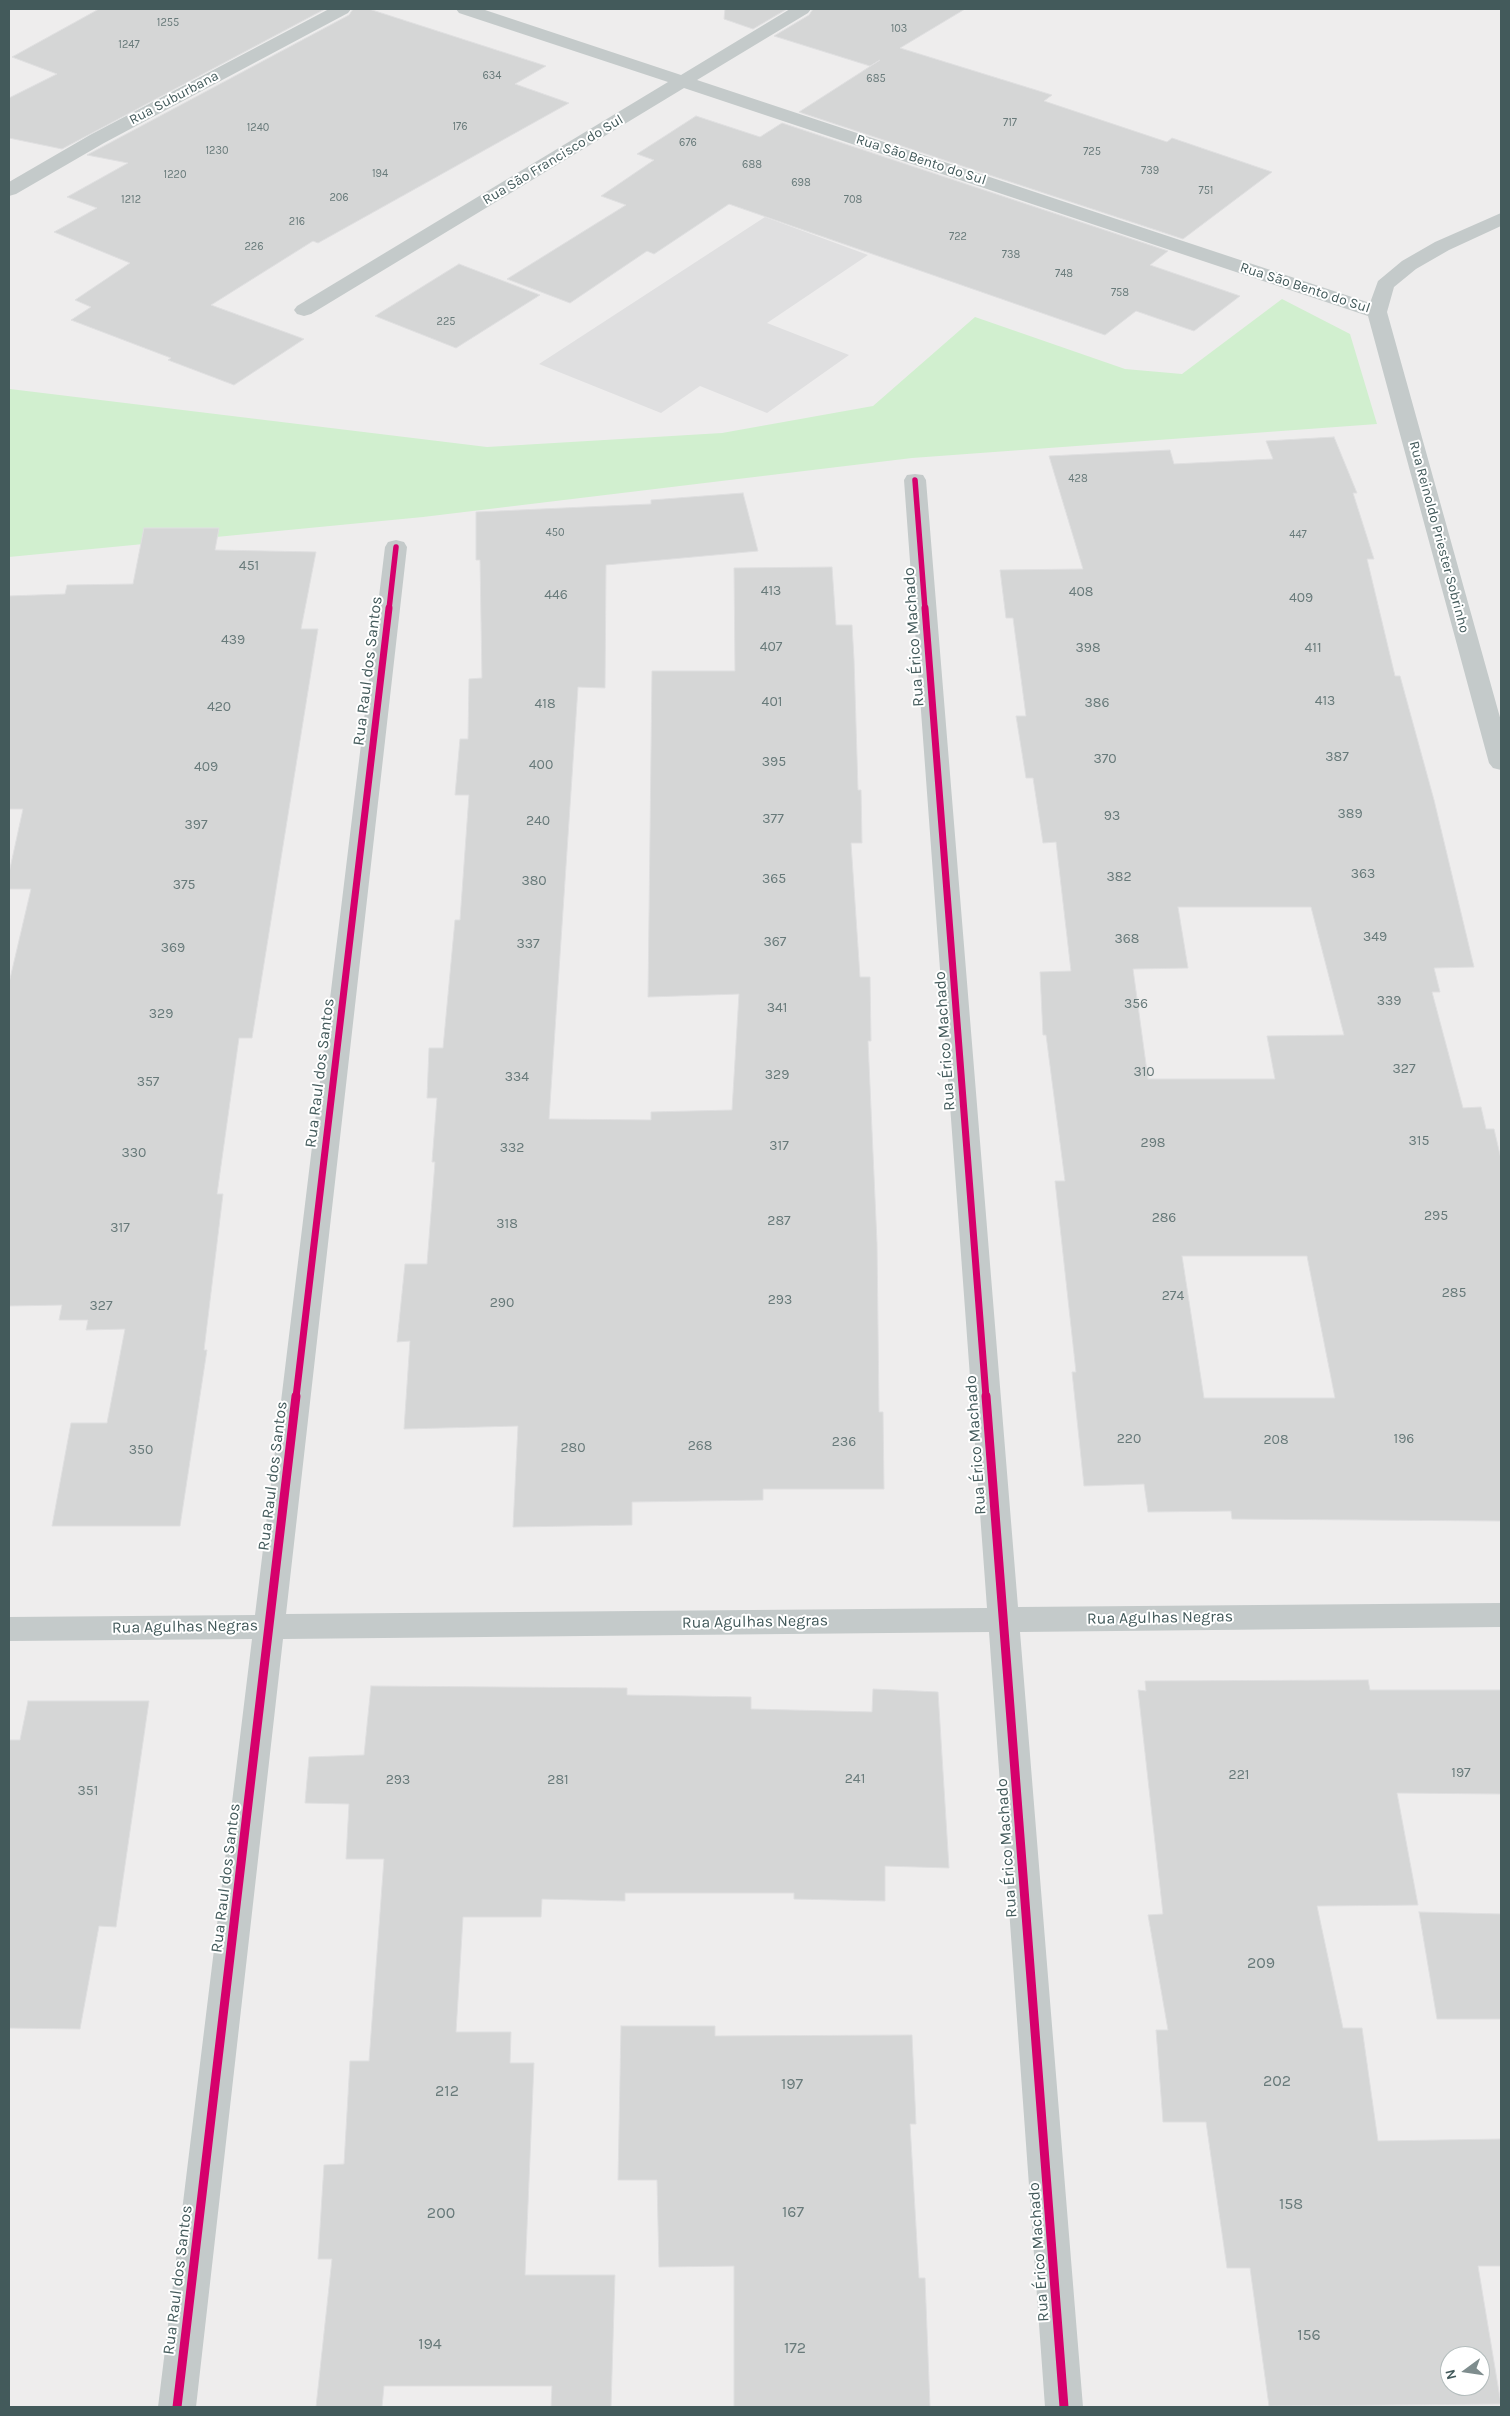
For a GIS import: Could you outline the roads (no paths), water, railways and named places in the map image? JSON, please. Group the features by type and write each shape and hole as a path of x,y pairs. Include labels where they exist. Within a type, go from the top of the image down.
{"street":[{"name":"Rua Suburbana","path":"9,190 97,139 342,9"},
{"name":"Rua São Bento do Sul","path":"465,9 1377,312"},
{"name":"Rua São Francisco do Sul","path":"304,310 802,9"},
{"path":"1377,312 1385,285 1409,265 1501,219"},
{"name":"Rua Reinoldo Priester Sobrinho","path":"1377,312 1501,763"},
{"name":"Rua Érico Machado","path":"915,480 1064,2407"},
{"name":"Rua Raul dos Santos","path":"177,2407 396,547"},
{"name":"Rua Agulhas Negras","path":"9,1629 1501,1615"}]}
